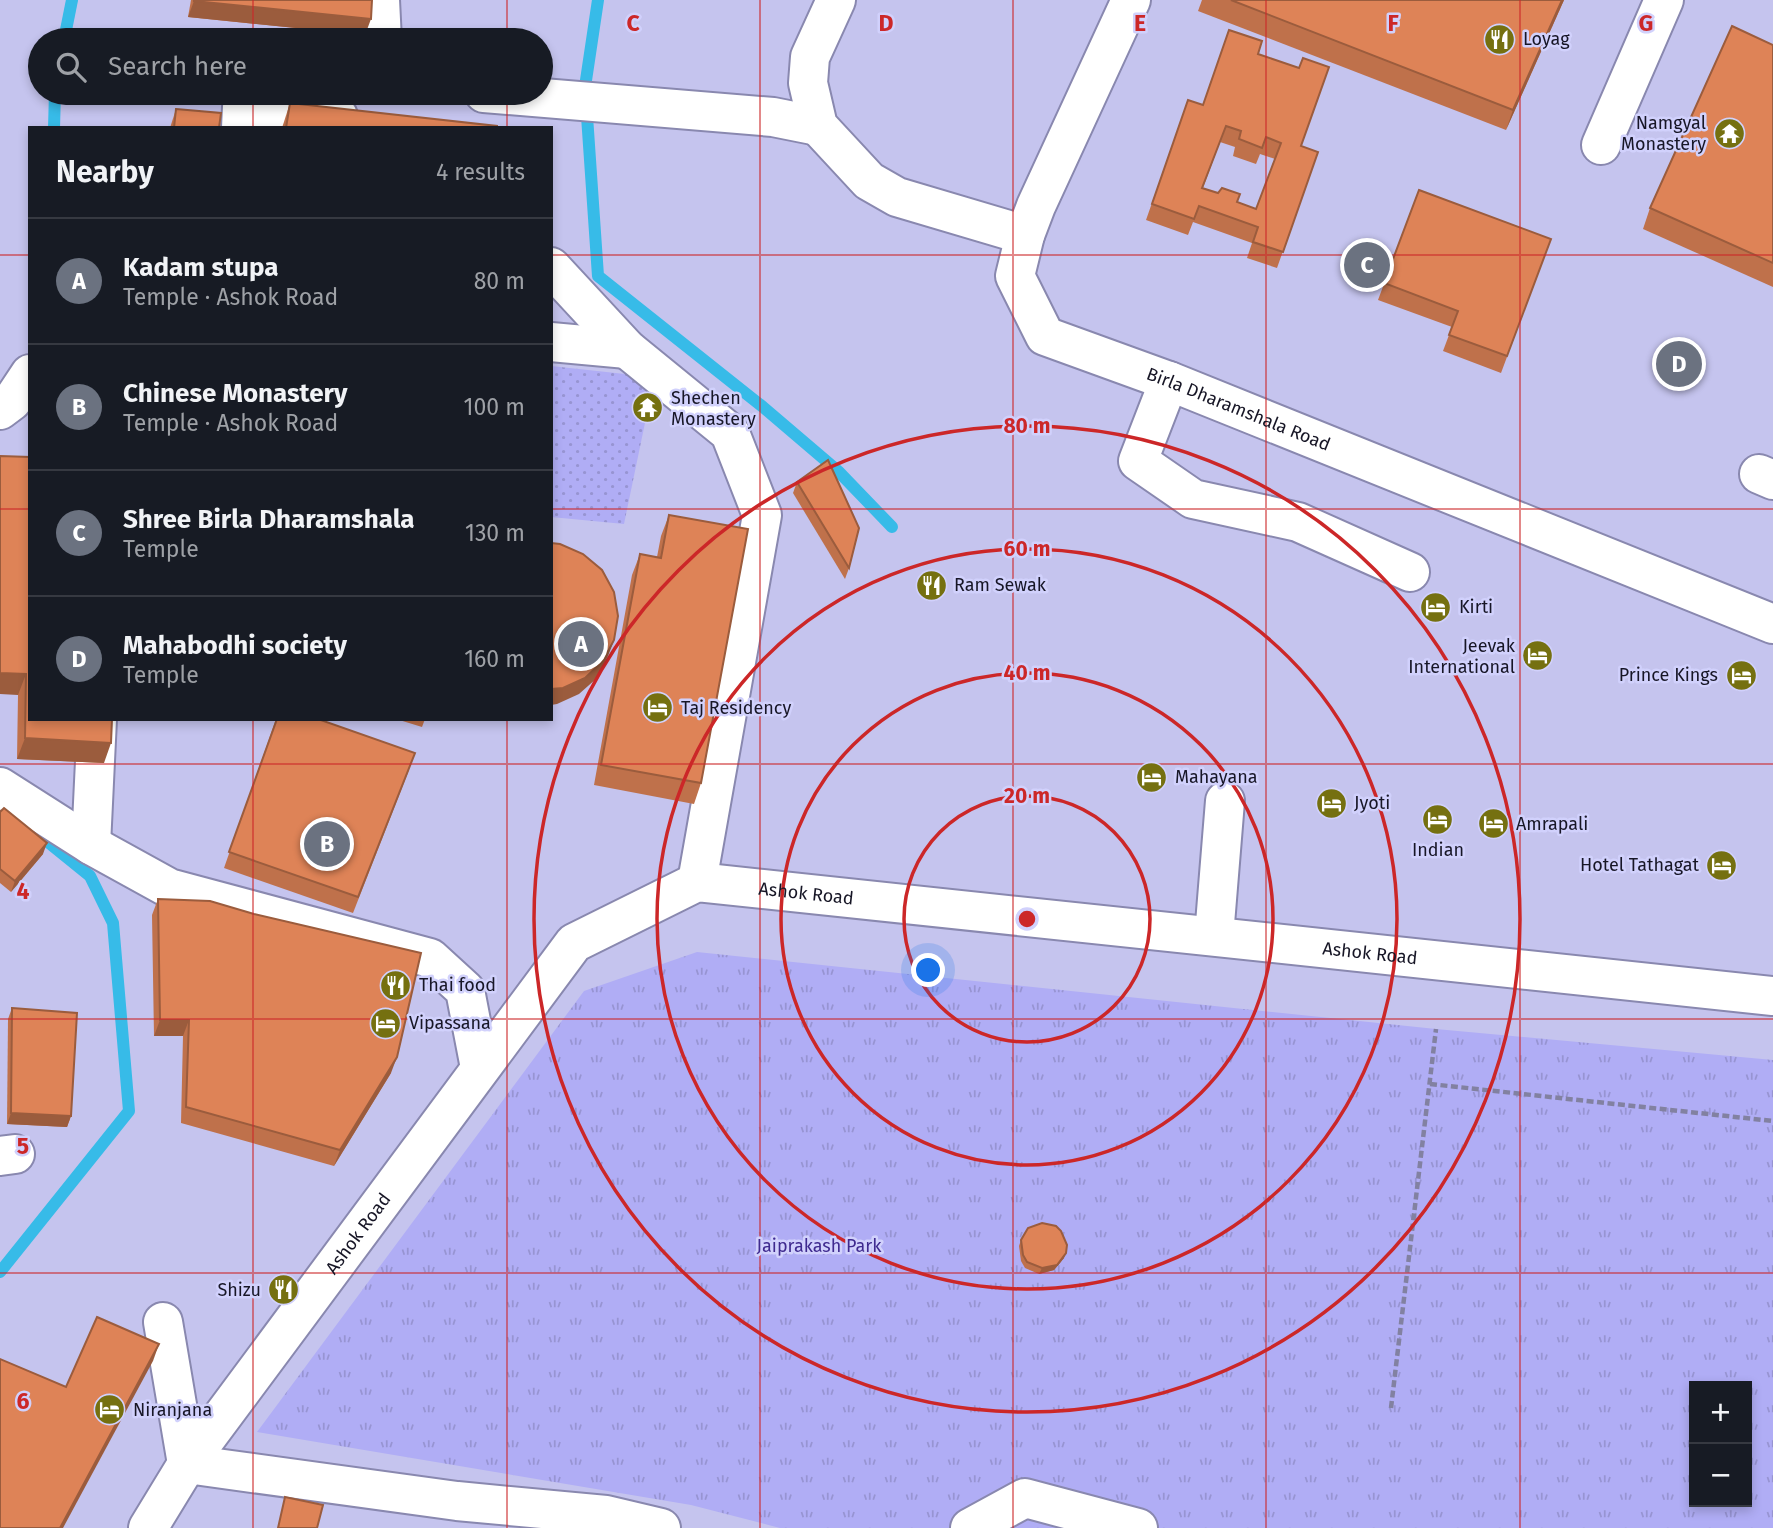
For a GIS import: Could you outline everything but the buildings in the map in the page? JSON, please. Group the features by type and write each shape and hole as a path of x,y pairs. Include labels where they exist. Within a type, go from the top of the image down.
{"street":[{"path":"380,0 382,28"},
{"path":"835,0 810,57 808,83 818,125 869,181 897,197 1025,235"},
{"name":"Birla Dharamshala Road","path":"1131,0 1036,206 1014,276 1045,336 1168,381 1773,624"},
{"path":"1601,145 1664,0"},
{"path":"553,99 773,117 818,125"},
{"path":"240,126 242,107 379,119"},
{"path":"553,269 628,349 730,433 762,515 697,881"},
{"path":"553,342 628,349"},
{"path":"0,410 12,401 28,377"},
{"path":"1168,381 1138,461 1194,499 1298,522 1410,572"},
{"path":"91,845 97,721"},
{"path":"0,787 91,845 169,888 430,958 465,990 480,1068"},
{"path":"1214,936 1225,801"},
{"name":"Ashok Road","path":"148,1528 187,1464 574,943 697,881 1773,996"},
{"path":"163,1322 187,1464 454,1515 606,1515 660,1528"},
{"path":"970,1528 1024,1498 1138,1528"}],"path":[{"path":"1391,1408 1436,1029"},
{"path":"1430,1084 1773,1121"}],"green space":[{"path":"553,366 634,375 651,394 624,524 553,517"},
{"name":"Jaiprakash Park","path":"697,952 1436,1029 1773,1060 1773,1528 780,1528 691,1505 257,1432 584,991"}],"waterway":[{"path":"66,28 72,0"},
{"path":"598,0 585,87 598,276 763,407 838,471 892,527"},
{"path":"54,126 55,105"},
{"path":"0,1272 129,1111 113,923 90,876 27,825"}],"place":[{"name":"Loyag","path":"1500,39"},
{"name":"Namgyal Monastery","path":"1729,133"},
{"name":"Shree Birla Dharamshala","path":"1367,265"},
{"name":"Mahabodhi society","path":"1679,364"},
{"name":"Shechen Monastery","path":"648,408"},
{"name":"Ram Sewak","path":"931,585"},
{"name":"Kirti","path":"1436,607"},
{"name":"Kadam stupa","path":"581,644"},
{"name":"Jeevak International","path":"1538,656"},
{"name":"Prince Kings","path":"1741,675"},
{"name":"Taj Residency","path":"658,708"},
{"name":"Mahayana","path":"1152,777"},
{"name":"Jyoti","path":"1331,803"},
{"name":"Indian","path":"1438,819"},
{"name":"Amrapali","path":"1493,824"},
{"name":"Chinese Monastery","path":"327,844"},
{"name":"Hotel Tathagat","path":"1722,865"},
{"name":"Thai food","path":"396,985"},
{"name":"Vipassana","path":"386,1023"},
{"name":"Shizu","path":"284,1290"},
{"name":"Niranjana","path":"110,1410"}]}
